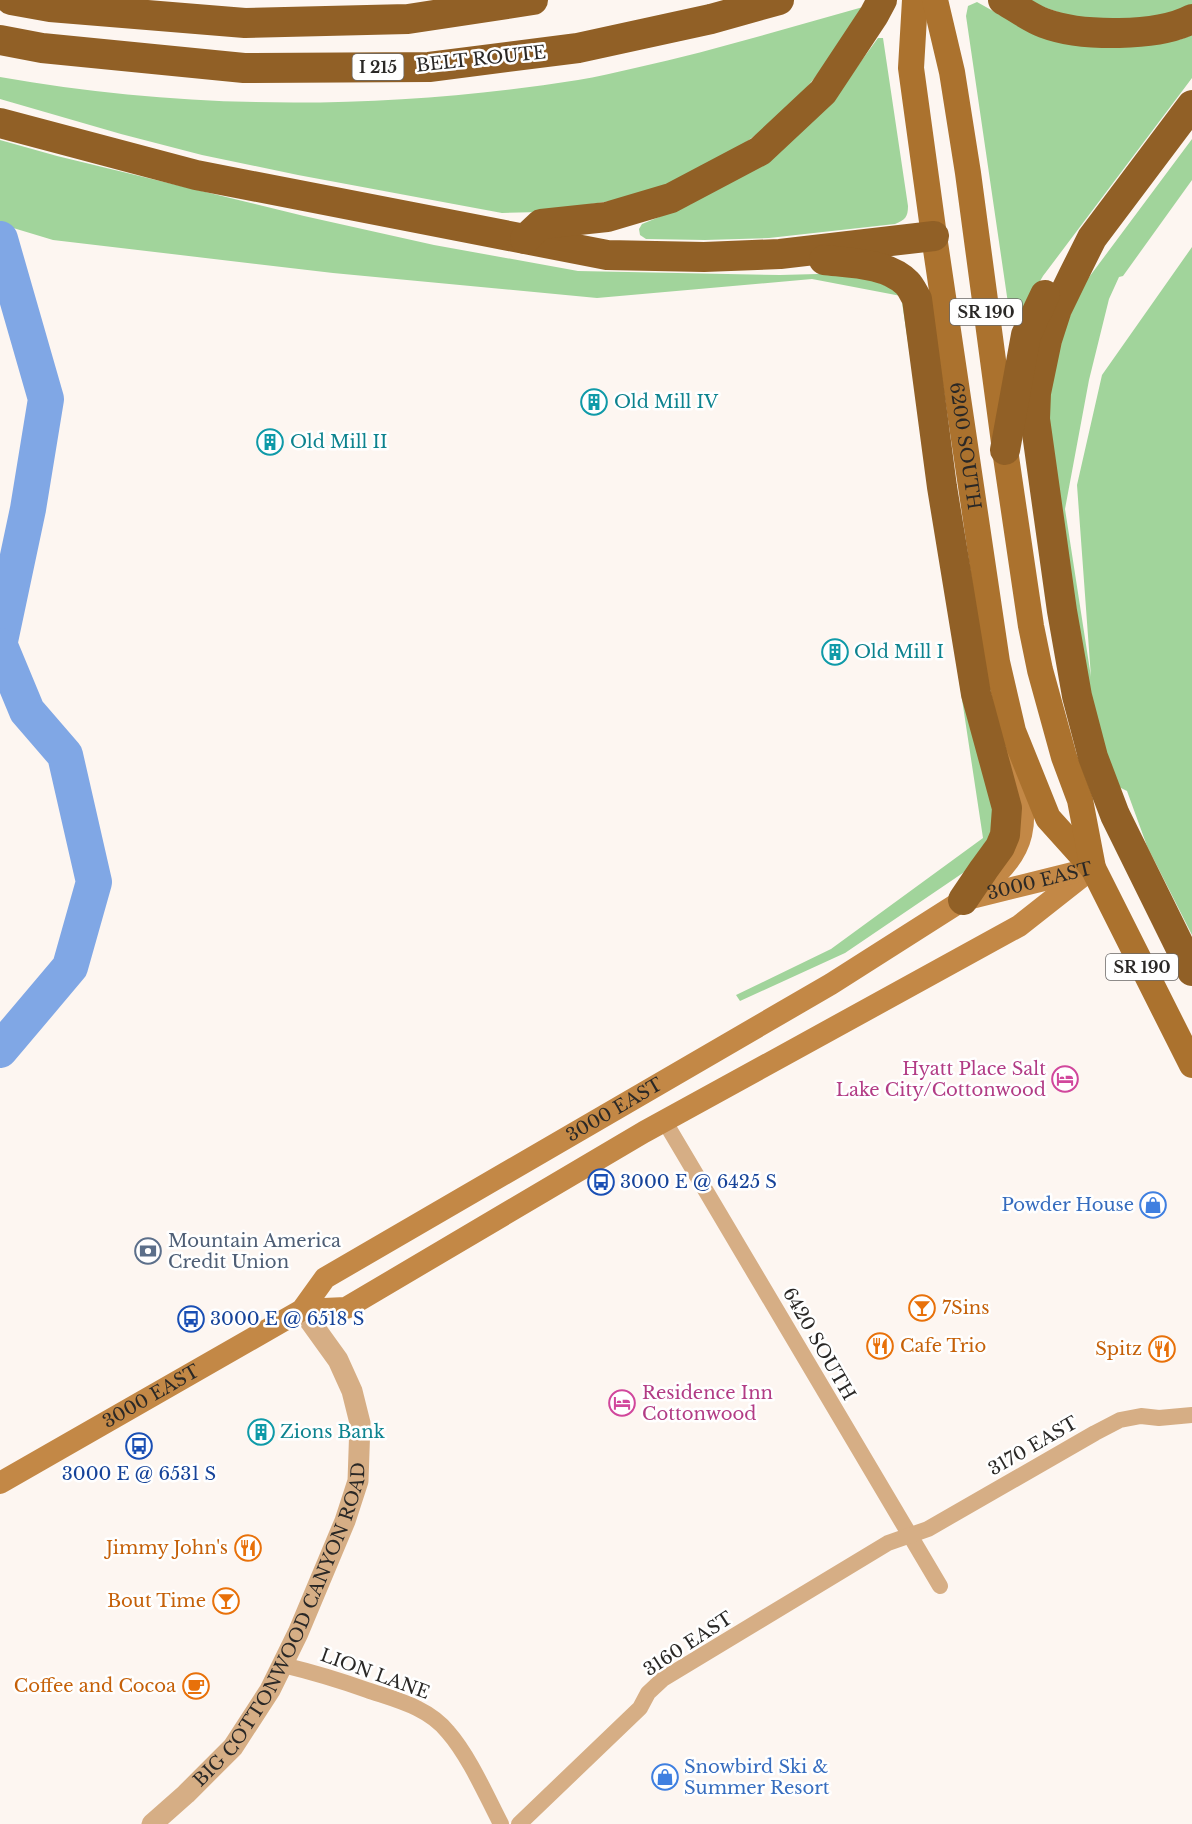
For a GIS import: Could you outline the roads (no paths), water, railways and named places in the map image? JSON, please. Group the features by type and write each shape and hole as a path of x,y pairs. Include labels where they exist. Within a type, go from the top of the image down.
{"highway":[{"path":"11,0 50,7 245,23 408,19 533,0"},
{"name":"BELT ROUTE","path":"0,40 42,48 244,68 429,67 578,48 711,19 779,0"},
{"path":"525,239 541,224 607,217 671,198 760,151 823,92 882,0"},
{"path":"1003,0 1044,23 1090,33 1141,31 1180,25 1192,19"},
{"path":"1192,105 1092,238 1057,309 1047,340 1036,393 1035,419 1062,611 1077,696 1093,757 1115,815 1192,971"},
{"path":"13,127 196,175 607,255 780,254 934,236"},
{"path":"1005,450 1026,335 1047,290 1070,258 1092,238"},
{"path":"780,254 868,266 895,273 909,284 918,299 942,487 976,694 1007,808 1005,835 1000,847 963,900"}],"main road":[{"name":"6200 SOUTH","path":"915,0 911,68 989,615 1013,731 1048,818 1093,868 1192,1065"},
{"name":"6200 SOUTH","path":"935,0 952,72 968,173 1030,626 1064,757 1080,800 1093,868"},
{"path":"963,900 1006,867 1015,854 1020,839 1023,809 1013,731"},
{"name":"3000 EAST","path":"0,1483 302,1310 326,1278 831,984 963,900 1093,868"},
{"name":"3000 EAST","path":"302,1310 346,1308 615,1149 1019,926 1093,868"}],"street":[{"name":"6420 SOUTH","path":"665,1122 940,1586"},
{"name":"BIG COTTONWOOD CANYON ROAD","path":"152,1824 186,1794 233,1746 270,1690 345,1521 358,1481 360,1423 352,1390 338,1360 302,1310"},
{"name":"3170 EAST","path":"909,1535 928,1529 1095,1432 1120,1420 1141,1416 1159,1418 1189,1414"},
{"name":"3160 EAST","path":"519,1824 640,1708 648,1693 663,1680 888,1543 909,1535"},
{"name":"LION LANE","path":"283,1665 320,1674 405,1702 430,1714 448,1731 463,1754 501,1824"}],"waterway":[{"path":"0,239 46,399 28,509 0,641"},
{"path":"0,646 27,711 65,755 94,882 70,967 0,1050"}],"place":[{"name":"Old Mill IV","path":"594,402"},
{"name":"Old Mill II","path":"270,442"},
{"name":"Old Mill I","path":"835,652"},
{"name":"Hyatt Place Salt Lake City/Cottonwood","path":"1065,1079"},
{"name":"3000 E @ 6425 S","path":"601,1182"},
{"name":"Powder House","path":"1153,1205"},
{"name":"Mountain America Credit Union","path":"148,1251"},
{"name":"7Sins","path":"922,1308"},
{"name":"3000 E @ 6518 S","path":"191,1319"},
{"name":"Cafe Trio","path":"880,1346"},
{"name":"Spitz","path":"1162,1349"},
{"name":"Residence Inn Cottonwood","path":"622,1403"},
{"name":"Zions Bank","path":"261,1432"},
{"name":"3000 E @ 6531 S","path":"139,1446"},
{"name":"Jimmy John's","path":"248,1548"},
{"name":"Bout Time","path":"226,1601"},
{"name":"Coffee and Cocoa","path":"196,1686"},
{"name":"Snowbird Ski & Summer Resort","path":"665,1777"}]}
